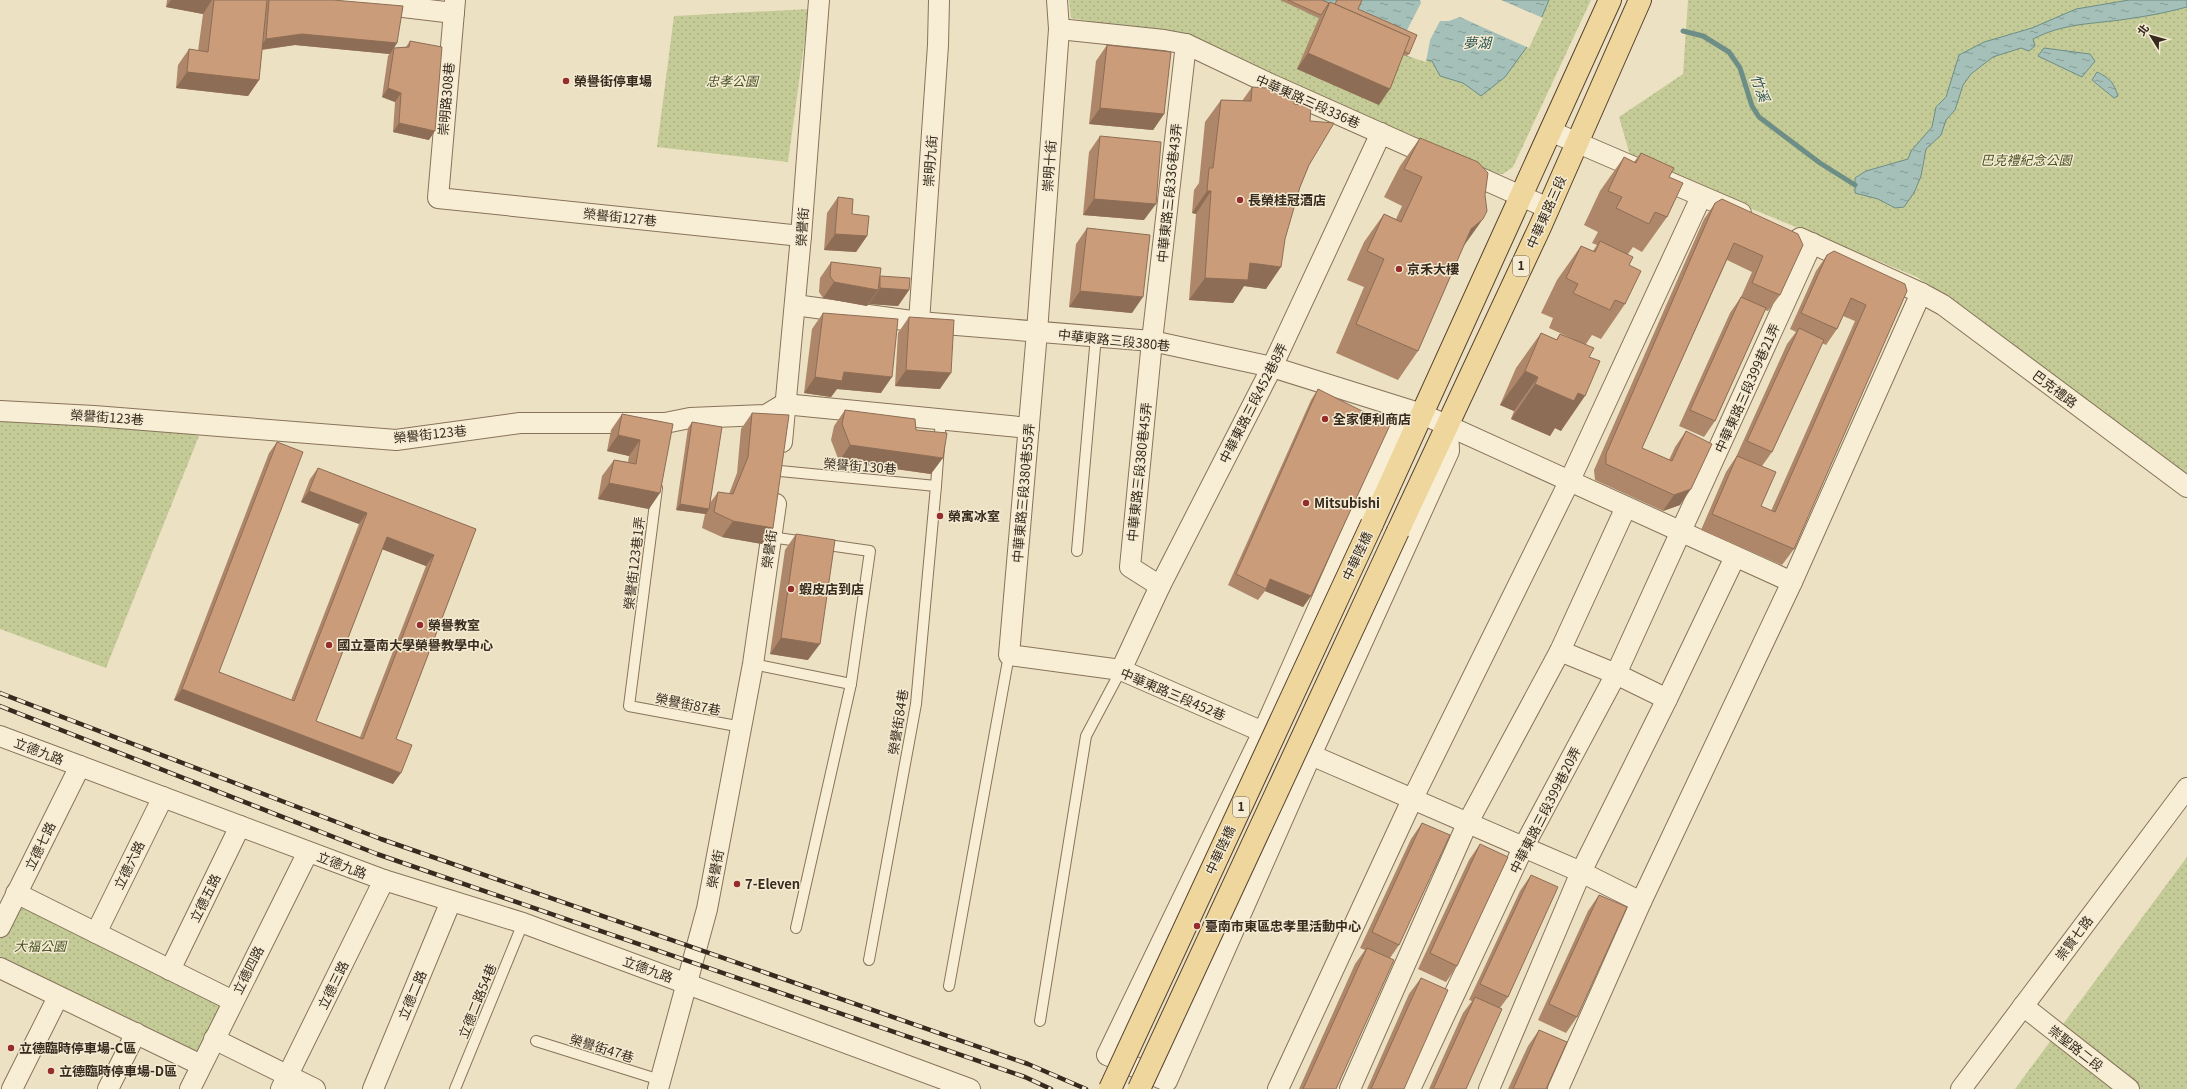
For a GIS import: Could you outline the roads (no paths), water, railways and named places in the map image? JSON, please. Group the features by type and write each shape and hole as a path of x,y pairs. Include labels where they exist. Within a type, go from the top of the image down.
{"main road":[{"name":"1","path":"1422,414 1520,195 1610,0"},
{"name":"中華東路三段","path":"1398,530 1548,208 1640,0"},
{"name":"中華陸橋","path":"1110,1089 1422,414"},
{"name":"中華陸橋","path":"1139,1089 1398,530"}],"street":[{"path":"344,0 454,6"},
{"name":"榮譽街","path":"659,1085 707,909 753,664 780,471 784,404 801,236 818,0"},
{"name":"崇明九街","path":"919,322 938,45 939,0"},
{"name":"崇明十街","path":"1037,332 1059,29 1058,0"},
{"name":"崇明路308巷","path":"438,198 454,6"},
{"name":"中華東路三段336巷","path":"1059,29 1164,40 1186,44 1268,83 1548,208"},
{"name":"中華東路三段336巷43弄","path":"1152,341 1186,44"},
{"path":"1550,131 1757,220"},
{"name":"中華東路三段452巷8弄","path":"1121,670 1160,586 1272,367 1381,133"},
{"path":"1278,1089 1412,800 1570,480 1702,197"},
{"name":"榮譽街127巷","path":"438,198 801,236"},
{"name":"巴克禮路","path":"1785,232 1921,293 1943,305 2187,487"},
{"name":"中華東路三段399巷21弄","path":"1682,532 1812,243"},
{"path":"1558,1089 1642,902 1792,582 1921,293"},
{"name":"中華東路三段380巷","path":"795,305 919,322 1152,341 1272,367 1422,414 1792,582"},
{"name":"中華東路三段380巷55弄","path":"1008,655 1037,332"},
{"name":"中華東路三段380巷45弄","path":"1152,341 1130,567 1160,586"},
{"path":"784,404 1029,428"},
{"name":"榮譽街123巷","path":"0,410 396,440 520,423 665,427 690,418 766,415 784,404"},
{"path":"1422,414 1398,428 1264,732 1107,1055 1166,1081 1311,755 1450,452 1448,425"},
{"path":"1350,1089 1467,824 1560,652 1626,507"},
{"name":"中華東路三段399巷20弄","path":"1410,1089 1523,848 1616,674 1682,532"},
{"path":"1489,1089 1581,872 1667,699 1735,557"},
{"path":"1560,652 1616,674 1667,699"},
{"name":"中華東路三段452巷","path":"1008,655 1121,670 1264,732"},
{"name":"立德九路","path":"0,736 384,880 523,922 970,1089"},
{"path":"1311,755 1467,824 1581,872 1642,902"},
{"name":"立德七路","path":"0,927 80,766"},
{"name":"崇賢七路","path":"1961,1089 2187,788"},
{"name":"立德六路","path":"96,933 163,797"},
{"name":"立德五路","path":"170,970 240,826"},
{"name":"立德四路","path":"190,1089 308,852"},
{"name":"立德三路","path":"284,1082 384,880"},
{"path":"16,893 233,1001"},
{"name":"立德二路","path":"372,1089 451,901"},
{"path":"0,968 201,1065"},
{"path":"12,1089 58,997"},
{"name":"崇聖路二段","path":"2023,1006 2129,1089"},
{"path":"108,1089 136,1033"},
{"path":"214,1039 284,1082 315,1089"}],"lane":[{"path":"1077,551 1096,336"},
{"name":"榮譽街84巷","path":"869,960 916,704 941,419"},
{"name":"榮譽街130巷","path":"780,471 936,486"},
{"name":"榮譽街123巷1弄","path":"629,706 658,478"},
{"path":"771,537 870,551 851,684 796,928"},
{"path":"948,986 1008,655"},
{"path":"753,664 851,684"},
{"path":"1040,1021 1086,736 1121,670"},
{"name":"榮譽街87巷","path":"629,706 742,727"},
{"name":"立德二路54巷","path":"455,1089 523,922"},
{"name":"榮譽街47巷","path":"536,1041 659,1085"}],"water":[{"name":"夢湖","path":"1311,0 1549,0 1532,40 1505,77 1481,96 1463,83 1440,76 1432,61 1407,56 1306,12"},
{"path":"2129,0 2187,0 2187,7 2146,16 2065,27 2033,39 2035,46 2029,51 2021,48 1993,57 1971,74 1963,85 1955,110 1946,120 1941,135 1926,149 1921,176 1914,193 1904,207 1895,208 1878,199 1855,193 1855,178 1866,171 1908,159 1911,151 1932,127 1936,107 1946,97 1959,55 1984,42 2032,28 2076,9"},
{"path":"2044,48 2090,54 2095,61 2082,77 2038,56"},
{"path":"2097,72 2111,81 2118,96 2114,98 2092,80"}],"waterway":[{"name":"竹溪","path":"1683,31 1703,36 1729,52 1740,68 1752,106 1759,117 1820,163 1855,185"}],"railway":[{"path":"0,693 381,839 1028,1064 1086,1089"},
{"path":"0,706 377,854 1025,1077 1051,1089"}],"place":[{"name":"榮譽街停車場","path":"566,81"},
{"name":"長榮桂冠酒店","path":"1240,200"},
{"name":"京禾大樓","path":"1399,269"},
{"name":"全家便利商店","path":"1325,419"},
{"name":"Mitsubishi","path":"1306,503"},
{"name":"榮寓冰室","path":"940,516"},
{"name":"蝦皮店到店","path":"791,589"},
{"name":"榮譽教室","path":"420,625"},
{"name":"國立臺南大學榮譽教學中心","path":"329,645"},
{"name":"7-Eleven","path":"737,884"},
{"name":"臺南市東區忠孝里活動中心","path":"1197,926"},
{"name":"立德臨時停車場-C區","path":"11,1048"},
{"name":"立德臨時停車場-D區","path":"51,1071"}],"park label":[{"name":"忠孝公園","path":"732,81"},
{"name":"巴克禮紀念公園","path":"2026,160"},
{"name":"大福公園","path":"40,946"}]}
